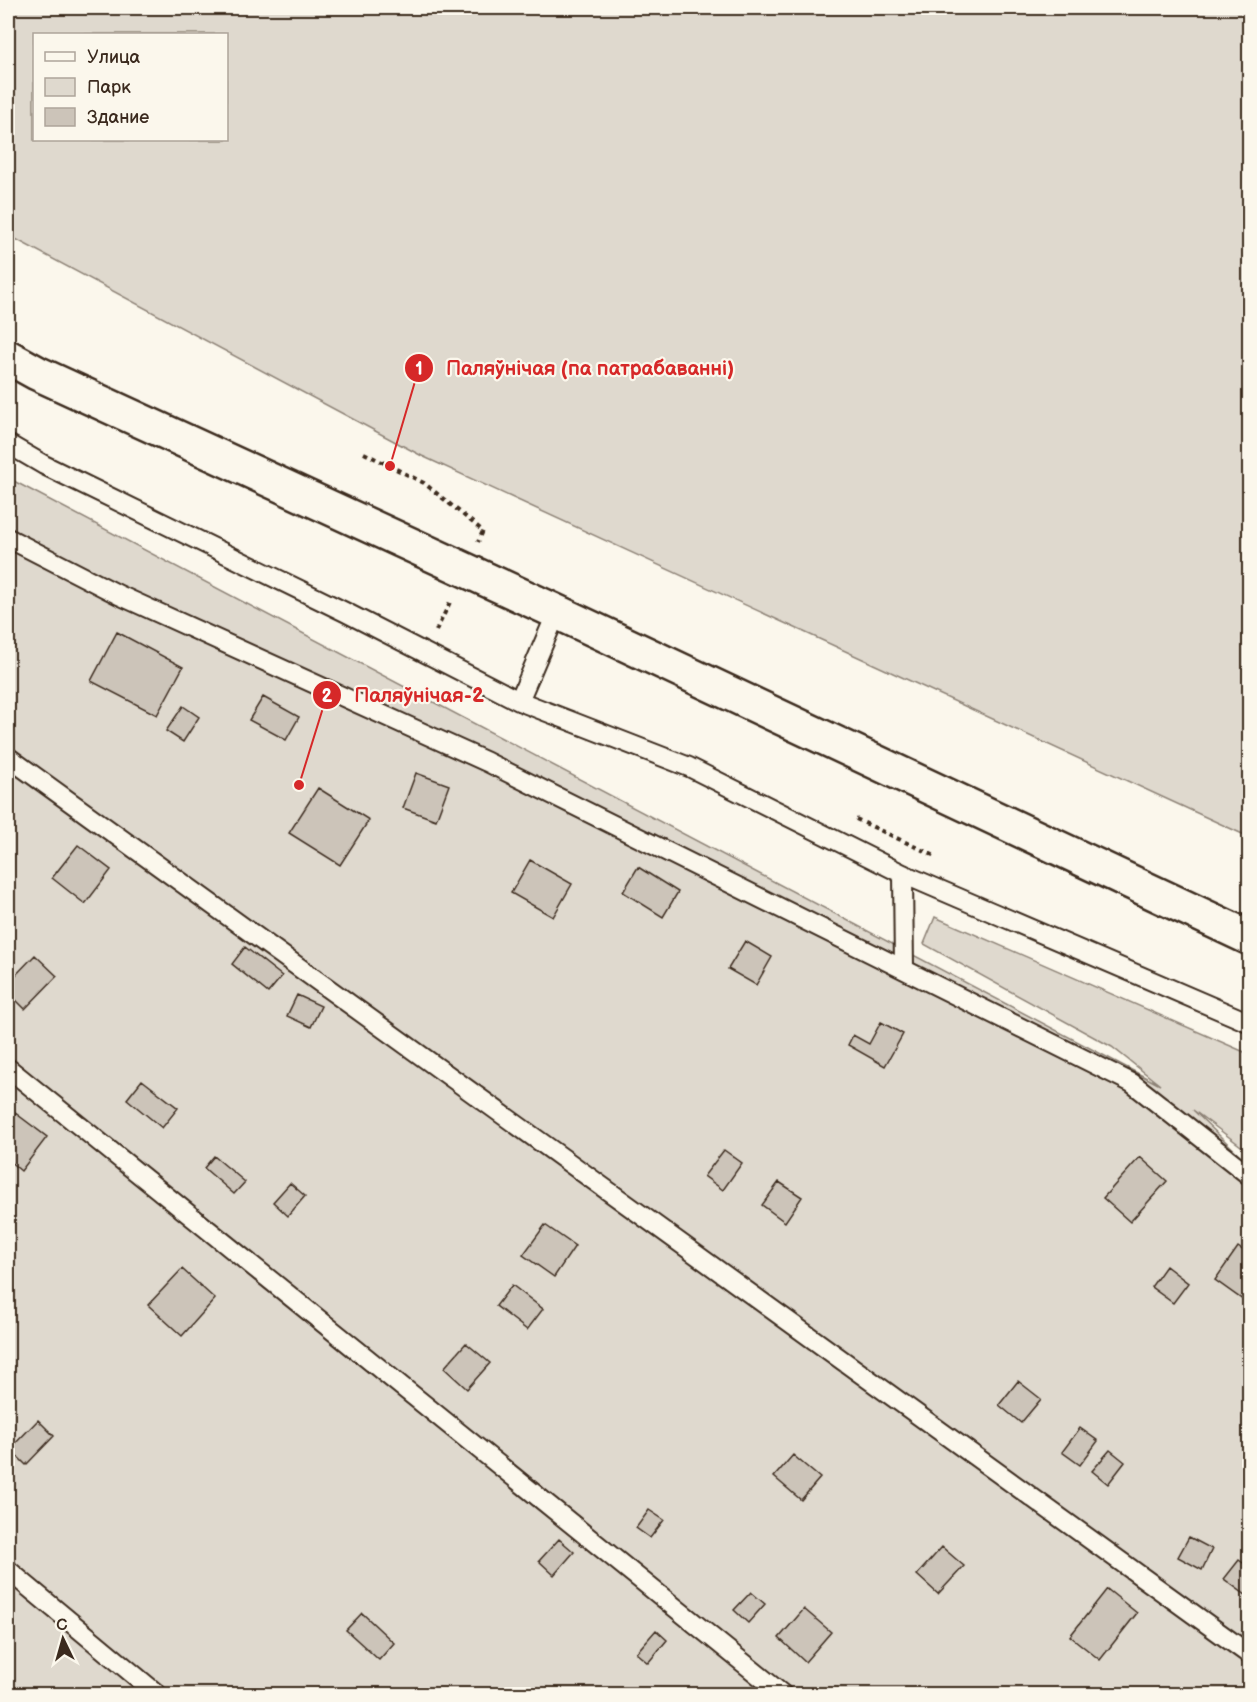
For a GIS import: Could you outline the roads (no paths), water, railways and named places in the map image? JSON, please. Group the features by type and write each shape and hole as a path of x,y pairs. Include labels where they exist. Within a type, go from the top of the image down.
{"main road":[{"path":"8,357 37,373 557,612 1250,938"}],"lane":[{"path":"8,444 44,465 345,612 519,701 688,767 903,874 1250,1023"},
{"path":"8,538 119,595 487,762 1132,1083 1250,1176"},
{"path":"519,701 557,612"},
{"path":"8,757 1250,1655"},
{"path":"903,874 904,969"},
{"path":"8,1068 782,1695"},
{"path":"8,1570 157,1695"}],"place":[{"name":"Паляўнічая (па патрабаванні)","path":"390,466"},
{"name":"Паляўнічая-2","path":"299,785"}]}
